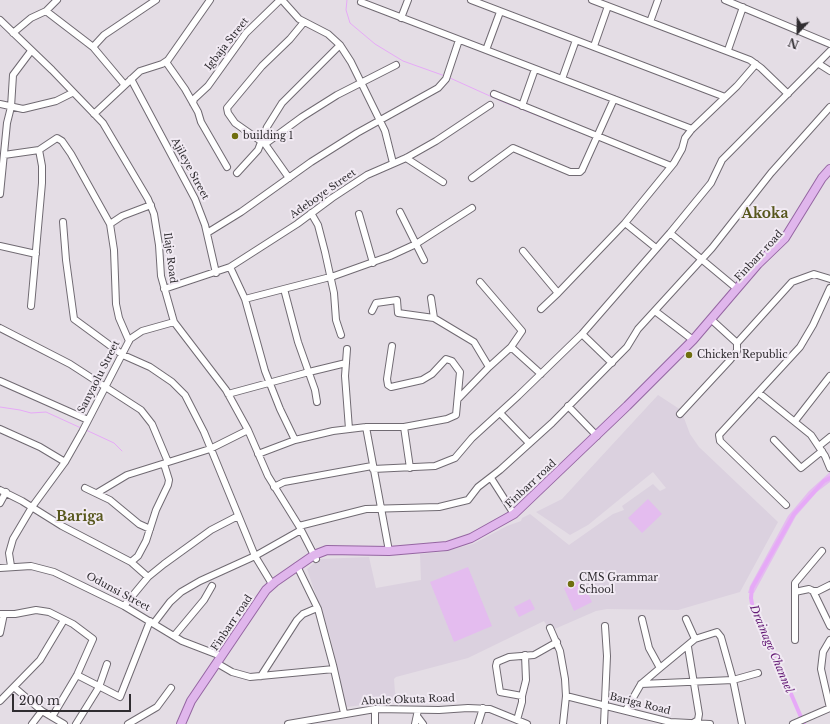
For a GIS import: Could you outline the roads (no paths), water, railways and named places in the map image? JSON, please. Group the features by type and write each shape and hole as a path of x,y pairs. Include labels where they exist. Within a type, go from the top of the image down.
{"main road":[{"name":"Finbarr road","path":"181,724 191,701 258,602 272,584 327,550 389,551 434,548 459,542 482,533 514,514 672,364 736,288 785,238 822,178 830,169"},
{"name":"Finbarr road","path":"315,557 332,554 434,552 473,543 514,520 714,322 760,267 788,241 830,176"},
{"name":"Finbarr road","path":"186,724 193,703 269,593 298,568"}],"street":[{"path":"13,33 31,18 46,11 57,0"},
{"path":"93,47 104,35 156,0"},
{"path":"94,114 124,84 131,80 140,71 166,62 181,43 210,0"},
{"path":"281,0 292,13 304,22 328,34 340,45 362,83 380,121 388,140 393,164"},
{"name":"Igbaja Street","path":"193,103 194,99 208,86 246,33 281,0"},
{"path":"401,18 408,0"},
{"path":"471,0 725,97"},
{"path":"592,0 728,50 756,64 788,94"},
{"path":"650,22 658,0"},
{"path":"725,0 830,44"},
{"path":"361,2 692,129"},
{"path":"594,46 608,6"},
{"path":"728,50 743,7"},
{"path":"46,11 93,47 124,84"},
{"path":"486,50 500,12"},
{"name":"Ilaje Road","path":"0,20 52,70 72,93 103,123 150,205 160,245 161,276 174,322 228,394 248,430 274,487 300,528 315,557"},
{"path":"289,178 264,143 235,123 228,113 227,108 262,66 290,39 304,22"},
{"path":"207,233 241,212 357,132 380,121 431,92 447,77 460,40"},
{"path":"562,79 576,40"},
{"path":"264,143 270,121 282,103 340,45"},
{"path":"0,194 2,157 11,107 13,75 31,51"},
{"path":"274,487 284,482 373,467 410,468 435,466 455,458 472,438 582,334 711,183 722,160 819,64 830,51"},
{"path":"166,62 193,103 201,122 227,166"},
{"path":"541,309 625,223 671,166 692,129 737,86 756,64"},
{"path":"819,64 830,71"},
{"path":"237,173 264,143 302,117 337,95 396,65"},
{"path":"522,106 535,69"},
{"name":"Ajileye Street","path":"131,80 140,94 173,160 196,198 207,233 216,273"},
{"path":"0,104 23,109 56,101 72,93"},
{"path":"494,94 671,166"},
{"path":"472,178 513,148 570,172 577,173 582,170 614,99"},
{"name":"Adeboye Street","path":"164,289 216,273 230,267 270,242 376,170 406,158 455,130 490,105"},
{"path":"77,675 120,697 152,622 170,602 181,592 200,581 255,556 300,528 366,510 382,508 439,507 465,502 471,498 478,487 491,478 530,443 612,363 631,342 638,329 702,259 771,173 830,107"},
{"path":"2,157 39,150 57,138 62,141 110,224 114,250 116,304 119,318 129,341"},
{"path":"30,306 36,254 42,174 39,150"},
{"path":"406,158 443,182"},
{"path":"110,224 122,216 150,205"},
{"path":"245,299 330,277 373,263 416,244 472,208"},
{"path":"400,212 424,260"},
{"path":"311,213 321,236 336,304 336,320 340,335"},
{"path":"359,214 373,263"},
{"path":"63,222 66,260 74,320 123,355 150,366 180,388 192,406 255,556 272,584"},
{"path":"625,223 656,248"},
{"path":"670,232 736,288"},
{"path":"0,246 36,254"},
{"path":"523,251 558,293"},
{"path":"230,267 245,299 259,355 269,382 295,440"},
{"path":"680,414 734,355 737,351 737,343 792,282 802,277 814,274 830,279"},
{"path":"458,399 511,347 522,331 480,282"},
{"path":"786,505 718,438 722,431 759,393 805,339 830,288"},
{"path":"284,289 298,342 309,372 317,402"},
{"path":"432,298 434,318"},
{"path":"372,311 376,303 395,299 398,301 398,313 434,318 474,342 489,367"},
{"path":"655,311 693,340"},
{"name":"Sanyaolu Street","path":"11,566 9,553 11,544 32,507 64,462 82,432 129,341 142,331 174,322"},
{"path":"714,322 737,343"},
{"path":"0,328 70,364 107,386 141,410 152,424 166,463 169,480 156,510 144,545 132,562"},
{"path":"582,334 612,363"},
{"path":"258,454 295,440 349,429 404,426 454,417 458,399 459,368 448,358 427,377 403,385 389,386 388,369 392,346"},
{"path":"511,347 541,374"},
{"path":"346,349 349,429"},
{"path":"228,394 269,382 346,364"},
{"path":"795,421 830,376"},
{"path":"0,381 87,422"},
{"path":"759,393 795,421 820,448 830,468"},
{"path":"568,406 597,436"},
{"path":"500,413 530,443"},
{"path":"404,426 410,468"},
{"path":"366,427 389,551"},
{"path":"0,429 40,447 64,462"},
{"path":"97,493 127,475 210,449 248,430"},
{"path":"774,440 801,468 830,437"},
{"path":"491,478 514,514"},
{"path":"85,488 110,500 139,524 150,529"},
{"path":"0,503 3,491 32,507 57,524 132,562 148,577"},
{"path":"124,606 148,577 211,530 238,516"},
{"path":"795,640 795,583 822,550"},
{"name":"Odunsi Street","path":"0,568 11,566 31,566 43,568 87,587 124,606 182,641 221,656"},
{"path":"298,568 317,608 334,669 344,713"},
{"path":"813,592 818,592 830,585"},
{"path":"174,636 204,600 212,586"},
{"path":"795,592 809,589 813,592 830,626"},
{"path":"261,676 297,620 303,614 317,608"},
{"path":"0,633 2,614 41,610 64,620 90,636 93,642 77,675 52,717"},
{"path":"642,619 649,648 660,668"},
{"path":"686,619 695,640"},
{"path":"0,701 15,688 40,660 64,620"},
{"path":"604,724 607,656 605,626"},
{"path":"550,628 557,642 565,678 566,696 562,724"},
{"path":"626,710 641,684 695,640 717,632 721,637 733,680 742,724"},
{"path":"793,724 810,718 830,708 821,669 823,652 830,640"},
{"path":"522,696 500,692 496,666 497,662 509,657 534,655 557,642"},
{"path":"688,647 700,714 698,720 691,724"},
{"path":"517,720 526,680 525,655"},
{"path":"76,724 99,687 107,664"},
{"path":"220,665 240,675 261,676 334,669"},
{"path":"641,684 733,680 758,673"},
{"path":"15,688 42,711 64,724"},
{"path":"128,724 157,707 171,688"},
{"name":"Bariga Road","path":"566,696 670,722 710,724"},
{"path":"478,724 483,708"},
{"name":"Abule Okuta Road","path":"288,724 344,713 375,709 417,713 483,708 527,724"},
{"path":"375,709 375,724"},
{"path":"32,724 42,711"},
{"path":"415,724 417,713"},
{"path":"417,713 423,724"},
{"path":"650,724 651,717"},
{"path":"810,718 815,724"}],"waterway":[{"path":"347,0 346,10 350,23 375,44 403,61 445,76"},
{"path":"450,78 501,101 574,130"},
{"path":"0,407 31,413 46,412 81,428"},
{"path":"86,430 114,443 122,451"},
{"name":"Drainage Channel","path":"804,724 767,638 754,615 751,598 752,588 794,514 824,481 830,478"}],"place":[{"name":"building 1","path":"235,136"},
{"name":"Chicken Republic","path":"689,355"},
{"name":"CMS Grammar School","path":"571,584"}],"district":[{"name":"Akoka","path":"765,214"},
{"name":"Bariga","path":"80,517"}]}
